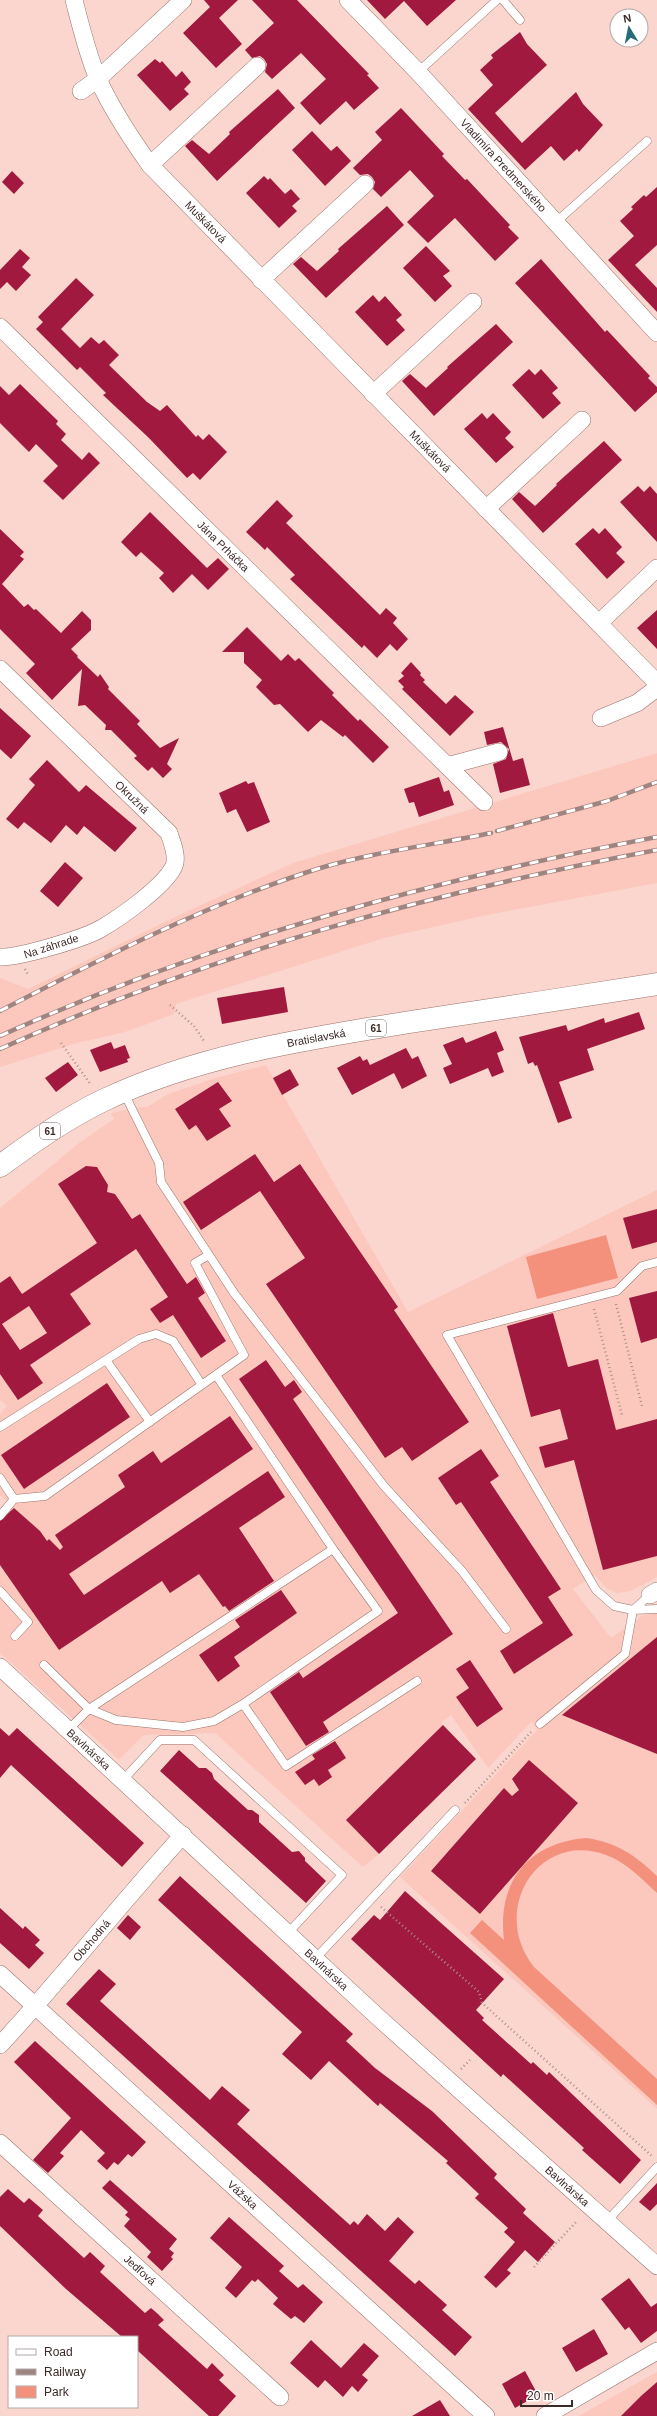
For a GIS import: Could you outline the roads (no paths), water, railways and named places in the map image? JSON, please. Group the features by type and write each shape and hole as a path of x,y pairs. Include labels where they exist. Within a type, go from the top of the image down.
{"main road":[{"name":"Bratislavská","path":"0,1166 44,1134 103,1101 173,1073 261,1048 330,1035 657,984"}],"street":[{"name":"Muškátová","path":"74,0 87,50 98,79 120,123 150,165 657,683"},
{"path":"81,91 98,79 183,0"},
{"name":"Vladimíra Predmerského","path":"348,0 418,72 657,333"},
{"path":"150,165 257,66"},
{"path":"261,280 365,184"},
{"path":"373,394 473,302"},
{"name":"Jána Prháčka","path":"0,327 484,802"},
{"path":"486,509 582,420"},
{"path":"599,623 657,568"},
{"name":"Okružná","path":"0,669 169,833 174,850 174,867 159,886 101,929"},
{"path":"601,718 637,703 657,688"},
{"path":"447,766 499,752"},
{"name":"Na záhrade","path":"0,957 20,956 101,929"},
{"name":"Bavlnárska","path":"0,1667 183,1835 385,2024 608,2220 657,2266"},
{"name":"Obchodná","path":"0,2045 36,2007 133,1890 183,1835"},
{"name":"Vážska","path":"0,1974 486,2416"},
{"name":"Jedľová","path":"0,2143 280,2397"},
{"path":"545,2416 657,2351"}],"lane":[{"path":"418,72 497,0"},
{"path":"503,0 520,20"},
{"path":"556,222 647,141"},
{"path":"123,1092 159,1163 161,1182 234,1293 384,1486 462,1571 506,1629"},
{"path":"0,1516 14,1499 45,1496 244,1355 196,1263 209,1255"},
{"path":"654,1598 633,1610 614,1606 596,1590 447,1335 613,1292 642,1266 657,1262"},
{"path":"0,1428 139,1338 156,1334 173,1341 202,1385"},
{"path":"106,1360 150,1422"},
{"path":"44,1665 90,1709 116,1720 183,1727 214,1720 243,1704 378,1611 333,1549 216,1375"},
{"path":"0,1478 14,1499"},
{"path":"68,1730 90,1709 333,1549"},
{"path":"0,1591 28,1622 15,1636"},
{"path":"538,1726 625,1654 633,1610 654,1598"},
{"path":"243,1704 286,1766 417,1681"},
{"path":"123,1780 160,1740 194,1740 342,1874 288,1934"},
{"path":"315,1959 455,1810"},
{"path":"608,2220 657,2167"}],"railway":[{"path":"497,831 607,801 657,782"},
{"path":"0,1011 77,971 156,933 235,898 276,883 338,863 403,849 491,833"},
{"path":"0,1036 79,1002 159,971 322,917 489,873 657,837"},
{"path":"0,1049 160,983 241,955 322,930 488,886 657,850"}]}
